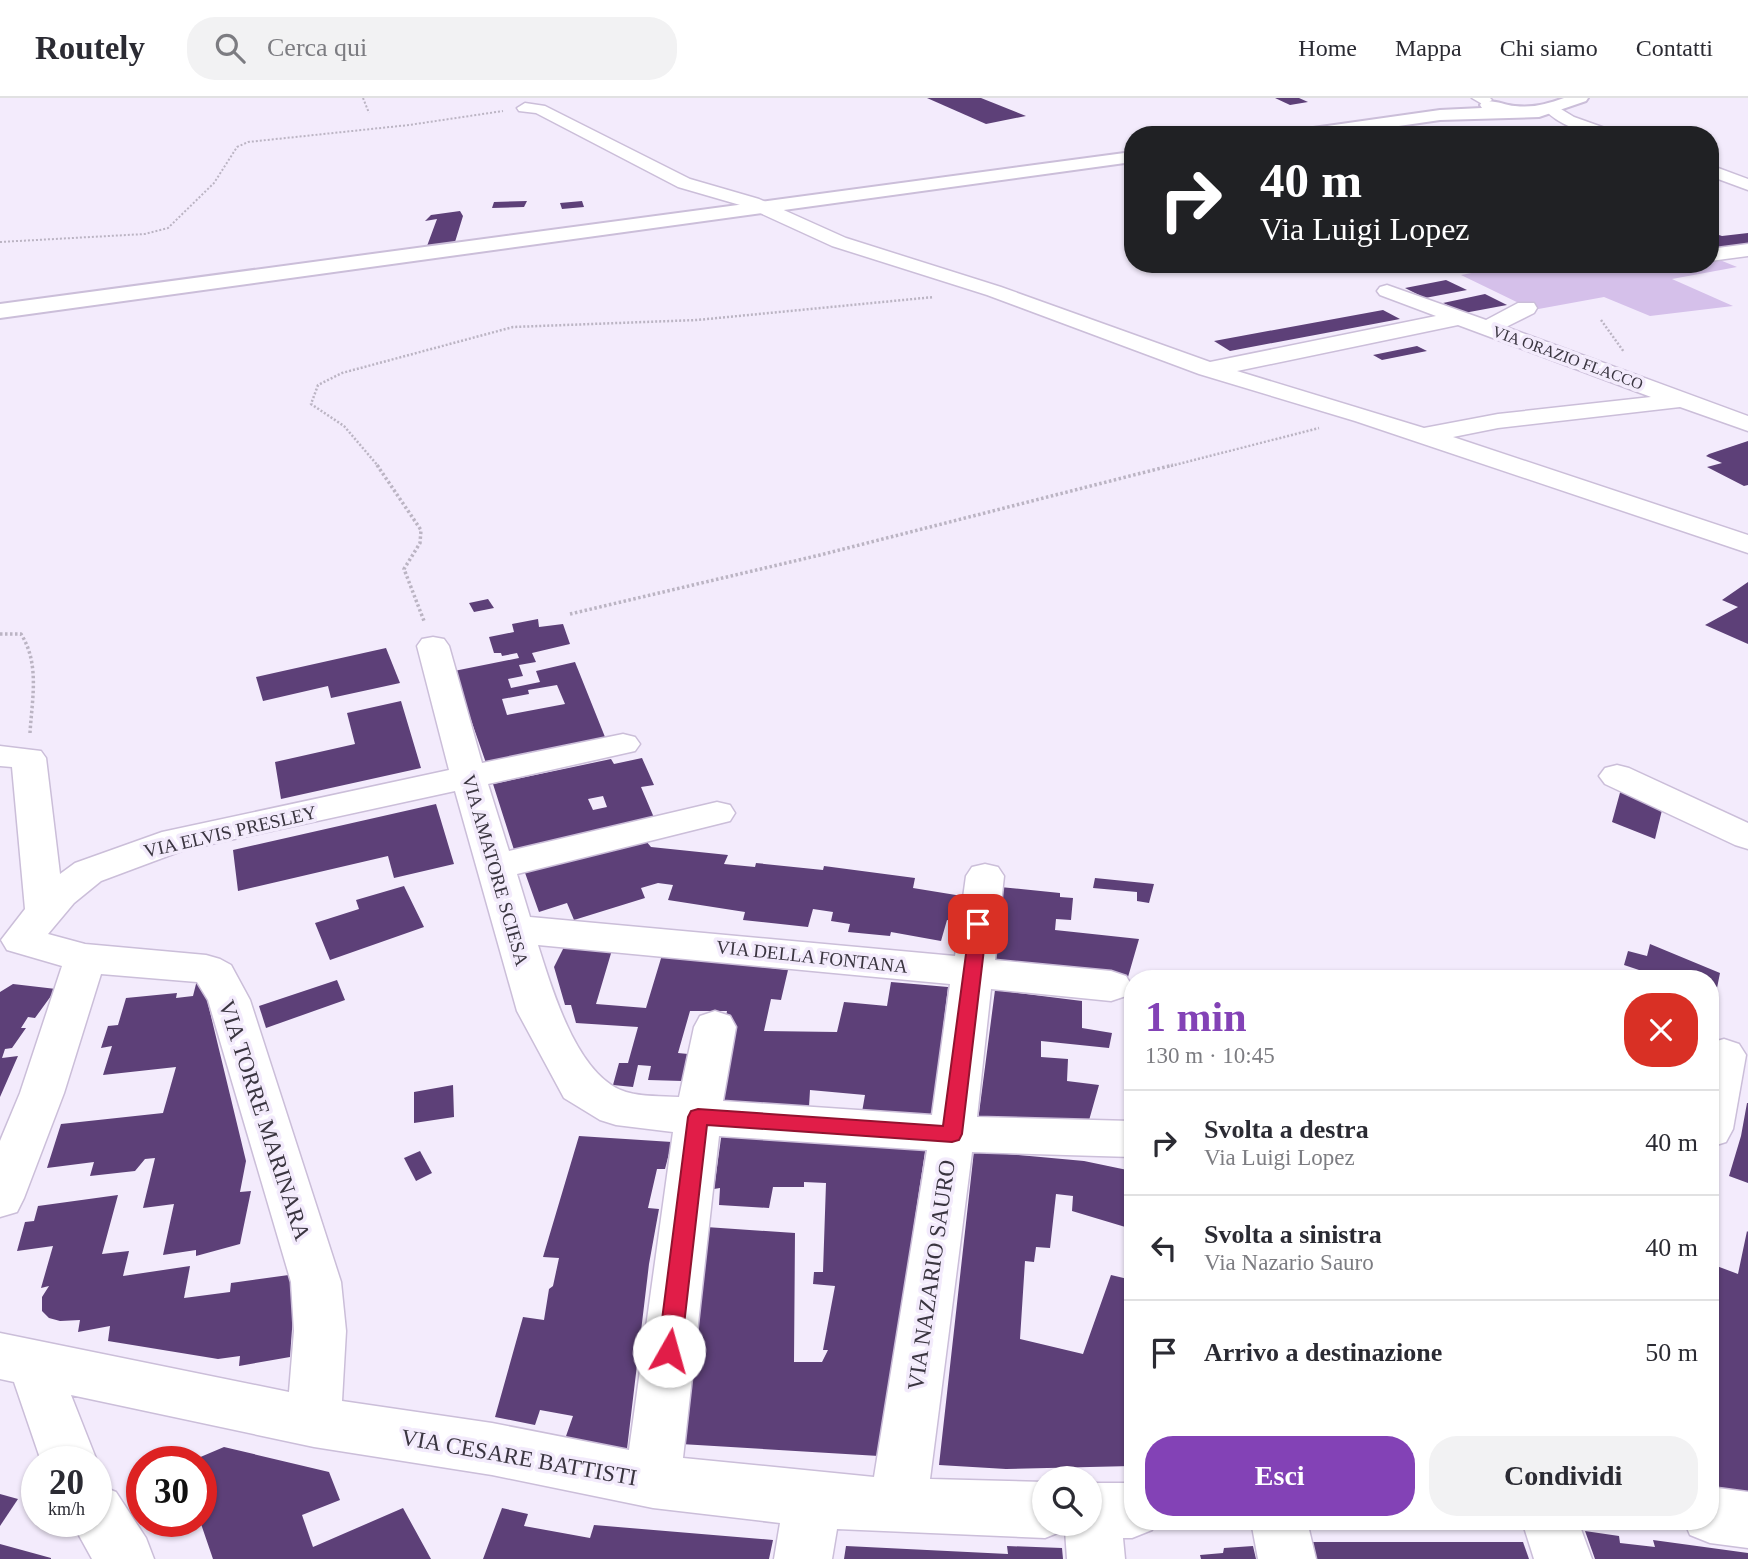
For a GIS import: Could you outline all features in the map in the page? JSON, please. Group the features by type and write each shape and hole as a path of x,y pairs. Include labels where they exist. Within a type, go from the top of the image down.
{"main road":[{"path":"1535,98 1547,101 1552,107"},
{"path":"1440,115 1544,111 1580,98"},
{"path":"1362,126 1440,115 1472,108 1483,100 1496,108 1518,112"},
{"path":"0,311 1124,158"}],"street":[{"path":"1552,107 1562,117 1584,126"},
{"path":"525,108 539,109 684,183 763,207 839,242 994,291 1207,369 1364,416 1748,544"},
{"path":"1518,112 1582,126"},
{"path":"1719,174 1748,185"},
{"path":"1719,254 1748,250"},
{"name":"VIA ORAZIO FLACCO","path":"1387,291 1748,424"},
{"path":"1487,328 1526,308"},
{"path":"1207,369 1460,318"},
{"path":"1424,436 1498,421 1684,400"},
{"name":"VIA AMATORE SCIESA","path":"433,646 538,1012 580,1086 616,1108 698,1117"},
{"name":"VIA ELVIS PRESLEY","path":"22,933 60,894 88,872 176,840 623,744"},
{"path":"14,757 22,933"},
{"path":"1617,776 1748,837"},
{"path":"496,867 717,813"},
{"name":"VIA NAZARIO SAURO","path":"898,1506 952,1134 985,876"},
{"name":"VIA DELLA FONTANA","path":"514,929 1111,986"},
{"name":"VIA TORRE MARINARA","path":"22,933 85,958 206,969 216,975 229,1000 316,1282 320,1331 314,1422"},
{"path":"0,1198 41,1093 85,958"},
{"path":"653,1481 698,1117 715,1027"},
{"path":"1719,1089 1727,1054"},
{"path":"698,1117 952,1134 1124,1139"},
{"path":"16,1359 61,1446"},
{"name":"VIA CESARE BATTISTI","path":"16,1359 314,1422 492,1449 653,1481 813,1500 1032,1516"},
{"path":"803,1559 813,1500"},
{"path":"1719,1516 1748,1520"},
{"path":"1281,1530 1287,1559"},
{"path":"1553,1530 1563,1559"},
{"path":"111,1537 125,1559"}],"path":[{"path":"363,98 369,113"},
{"path":"0,242 145,234 168,228 214,183 237,147 248,142 409,125 525,108"},
{"path":"433,646 404,569 420,543 421,530 383,472 344,426 311,404 318,385 342,373 513,327 697,320 994,291"},
{"path":"570,614 820,555 1364,416"},
{"path":"0,634 22,634 29,643 33,656 14,757"}],"shaded area":[{"path":"1719,260 1737,267 1719,270"},
{"path":"1704,273 1672,279 1733,306 1650,316 1604,297 1533,310 1461,275"}],"building":[{"path":"927,98 981,98 1026,116 986,124"},
{"path":"1275,98 1299,98 1308,102 1290,105"},
{"path":"527,201 524,207 492,208 494,202"},
{"path":"582,201 584,207 562,209 560,203"},
{"path":"460,211 463,216 455,242 427,246 437,219 425,221 431,215"},
{"path":"1748,233 1748,245 1719,249 1719,235"},
{"path":"1446,280 1467,290 1425,298 1405,288"},
{"path":"1485,294 1507,305 1464,313 1443,303"},
{"path":"1383,310 1400,319 1230,351 1214,341"},
{"path":"1417,346 1427,351 1382,360 1373,355"},
{"path":"1748,441 1748,485 1744,486 1707,467 1722,463 1706,456 1709,454"},
{"path":"1748,582 1748,644 1705,625 1738,607 1722,600"},
{"path":"488,599 494,608 474,612 469,603"},
{"path":"538,619 539,627 563,624 570,644 532,653 536,662 519,665 523,676 508,679 511,688 540,682 536,671 575,662 605,737 486,763 454,671 519,658 517,653 502,656 501,653 494,653 489,637 514,632 512,624","holes":["557,685 565,704 507,715 502,699 529,694 528,690"]},
{"path":"386,648 400,683 331,698 328,686 263,701 256,677"},
{"path":"401,701 421,768 281,799 275,762 355,744 347,713"},
{"path":"642,758 654,785 641,787 655,820 515,853 493,784 611,759 614,764","holes":["603,796 607,807 593,810 588,799"]},
{"path":"1621,789 1663,806 1655,839 1612,822"},
{"path":"436,804 454,864 394,878 388,856 238,891 233,850"},
{"path":"646,841 651,847 728,855 724,864 755,867 756,863 823,870 824,866 915,878 913,888 962,896 957,922 947,920 941,941 891,932 890,936 848,932 850,924 831,921 833,912 813,909 808,927 743,920 745,912 668,900 673,885 658,883 641,888 645,898 574,920 567,903 539,912 524,870"},
{"path":"1095,878 1154,884 1149,903 1137,901 1137,892 1093,888"},
{"path":"404,886 424,927 330,960 315,923 359,909 356,900"},
{"path":"1000,887 1060,893 1060,897 1073,898 1071,920 1056,919 1055,930 1139,939 1130,970 1124,970 1124,977 995,962"},
{"path":"1650,944 1713,970 1639,970 1624,965 1628,951 1647,956"},
{"path":"564,947 612,950 596,1004 646,1008 662,955 788,970 781,1000 771,999 764,1031 837,1032 844,1002 887,1006 891,982 948,987 932,1119 862,1112 865,1095 810,1090 809,1107 722,1102 735,1023 725,1022 727,1011 690,1011 678,1053 688,1054 683,1081 648,1080 651,1066 638,1065 633,1087 613,1085 619,1063 628,1063 638,1027 576,1023 571,1005 565,1005 554,967"},
{"path":"202,979 246,1161 240,1192 251,1191 240,1244 196,1256 196,1250 163,1255 174,1204 143,1208 155,1158 145,1159 135,1171 90,1176 94,1162 47,1168 61,1124 163,1113 176,1067 103,1075 112,1046 101,1048 108,1026 118,1025 126,998 177,993 176,998 193,996 197,980"},
{"path":"337,980 345,1000 266,1028 259,1006"},
{"path":"13,984 56,989 35,1018 28,1017 21,1028 26,1028 12,1048 5,1049 2,1058 18,1056 0,1097 0,992"},
{"path":"995,990 1082,1001 1082,1028 1112,1033 1109,1048 1041,1041 1041,1057 1068,1059 1067,1081 1099,1085 1086,1131 978,1121"},
{"path":"453,1085 454,1117 414,1123 414,1092"},
{"path":"1748,1103 1748,1183 1729,1176"},
{"path":"722,1131 926,1145 879,1456 681,1444 706,1227 795,1233 794,1362 822,1362 828,1350 823,1350 835,1286 813,1284 814,1272 823,1272 826,1183 804,1182 804,1187 773,1187 769,1208 719,1205 720,1188 714,1189"},
{"path":"579,1136 672,1142 665,1169 657,1169 648,1208 659,1209 649,1264 627,1449 565,1439 573,1416 540,1410 535,1425 495,1417 523,1317 544,1320 549,1289 553,1286 559,1258 543,1257"},
{"path":"420,1151 432,1173 416,1181 404,1158"},
{"path":"974,1151 1084,1161 1124,1169 1124,1227 1072,1211 1073,1196 1056,1194 1050,1248 1036,1247 1034,1262 1025,1261 1020,1339 1083,1354 1111,1275 1124,1278 1124,1466 1032,1466 1032,1468 939,1465"},
{"path":"118,1195 102,1254 129,1251 123,1276 190,1266 184,1298 230,1292 231,1283 296,1274 290,1357 239,1366 240,1356 218,1359 108,1341 110,1326 78,1332 80,1320 60,1321 49,1318 42,1311 42,1297 49,1286 41,1288 53,1246 17,1251 25,1222 34,1221 38,1206"},
{"path":"1747,1231 1748,1496 1719,1491 1719,1267 1738,1274"},
{"path":"224,1447 329,1472 340,1500 302,1515 313,1547 403,1508 431,1559 213,1559 205,1537 217,1537 217,1450"},
{"path":"0,1494 18,1499 0,1526"},
{"path":"502,1508 528,1514 524,1526 590,1538 594,1525 773,1540 769,1559 483,1559"},
{"path":"1585,1531 1619,1536 1620,1543 1655,1547 1653,1540 1748,1553 1748,1559 1595,1559"},
{"path":"1309,1542 1523,1542 1529,1559 1313,1559"},
{"path":"0,1544 51,1558 51,1559 0,1559"},
{"path":"846,1546 1008,1554 1007,1546 1062,1548 1063,1559 844,1559"},
{"path":"1253,1546 1256,1559 1201,1559 1200,1555 1223,1553 1224,1548"}],"route":[{"path":"669,1351 698,1117 952,1134 978,924"}]}
